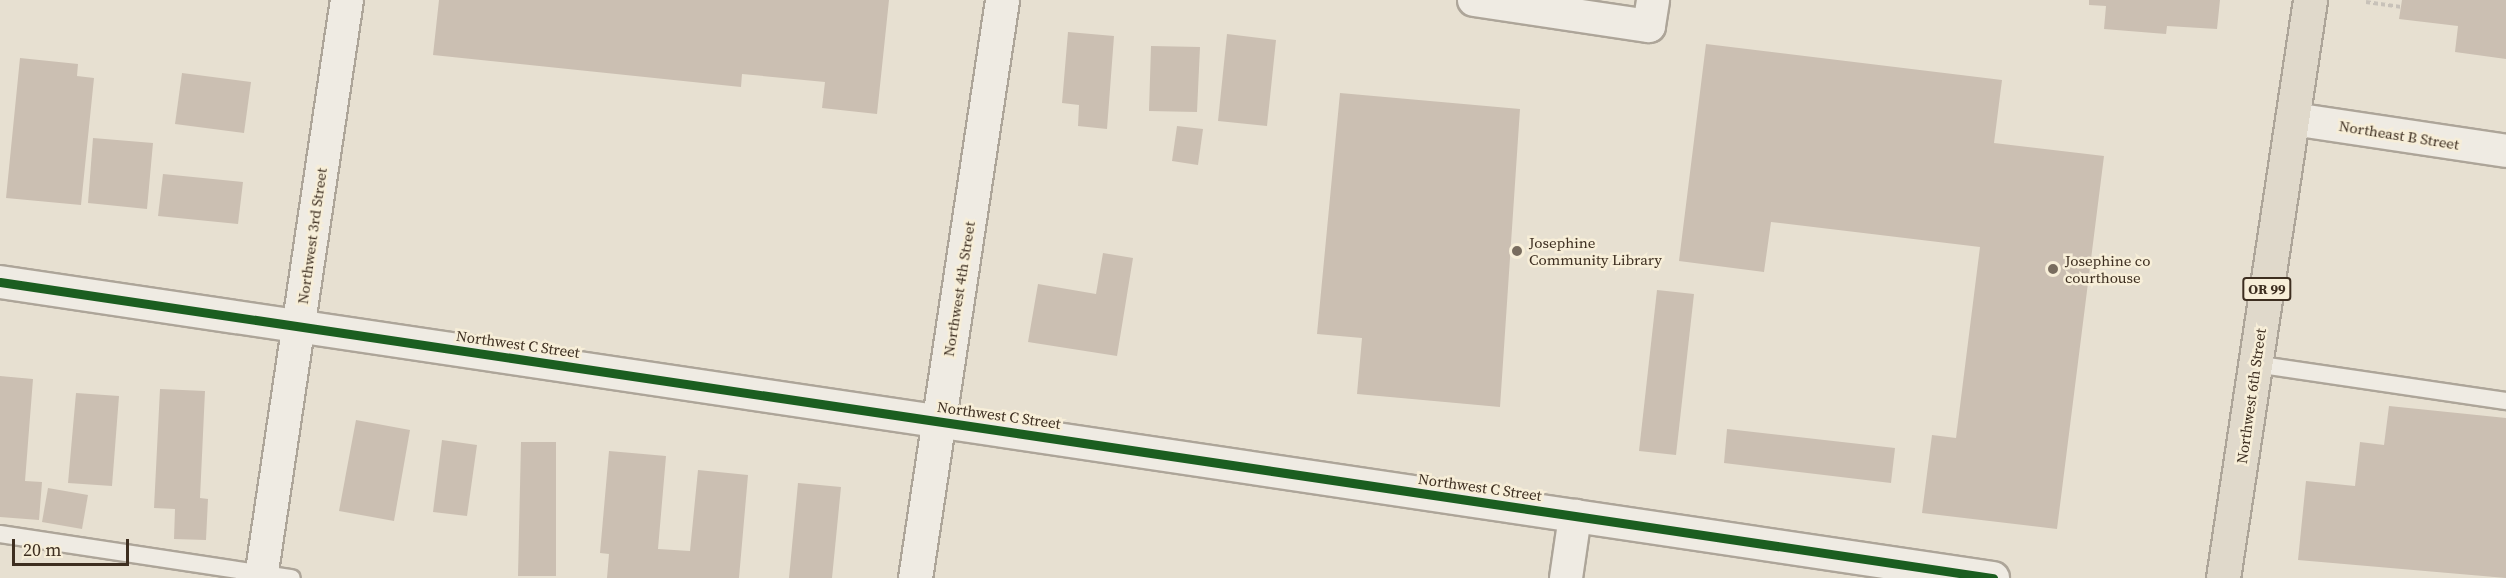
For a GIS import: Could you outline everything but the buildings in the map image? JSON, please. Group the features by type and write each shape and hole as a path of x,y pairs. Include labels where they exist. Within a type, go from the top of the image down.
{"highway":[{"name":"Northwest 6th Street","path":"2223,578 2310,0"}],"street":[{"name":"Northwest 3rd Street","path":"261,576 347,0"},
{"name":"Northwest 4th Street","path":"915,578 1002,0"},
{"path":"1474,0 1651,13"},
{"name":"Northeast B Street","path":"2292,118 2506,151"},
{"name":"Northwest C Street","path":"0,282 1993,578"},
{"path":"1566,578 1575,516"}],"lane":[{"path":"2255,364 2506,400"},
{"path":"0,534 261,576 292,578"}],"path":[{"path":"2366,2 2401,7"}],"cycle path":[{"path":"0,282 1993,578"}],"place":[{"name":"Josephine Community Library","path":"1517,251"},
{"name":"Josephine co courthouse","path":"2053,269"}]}
